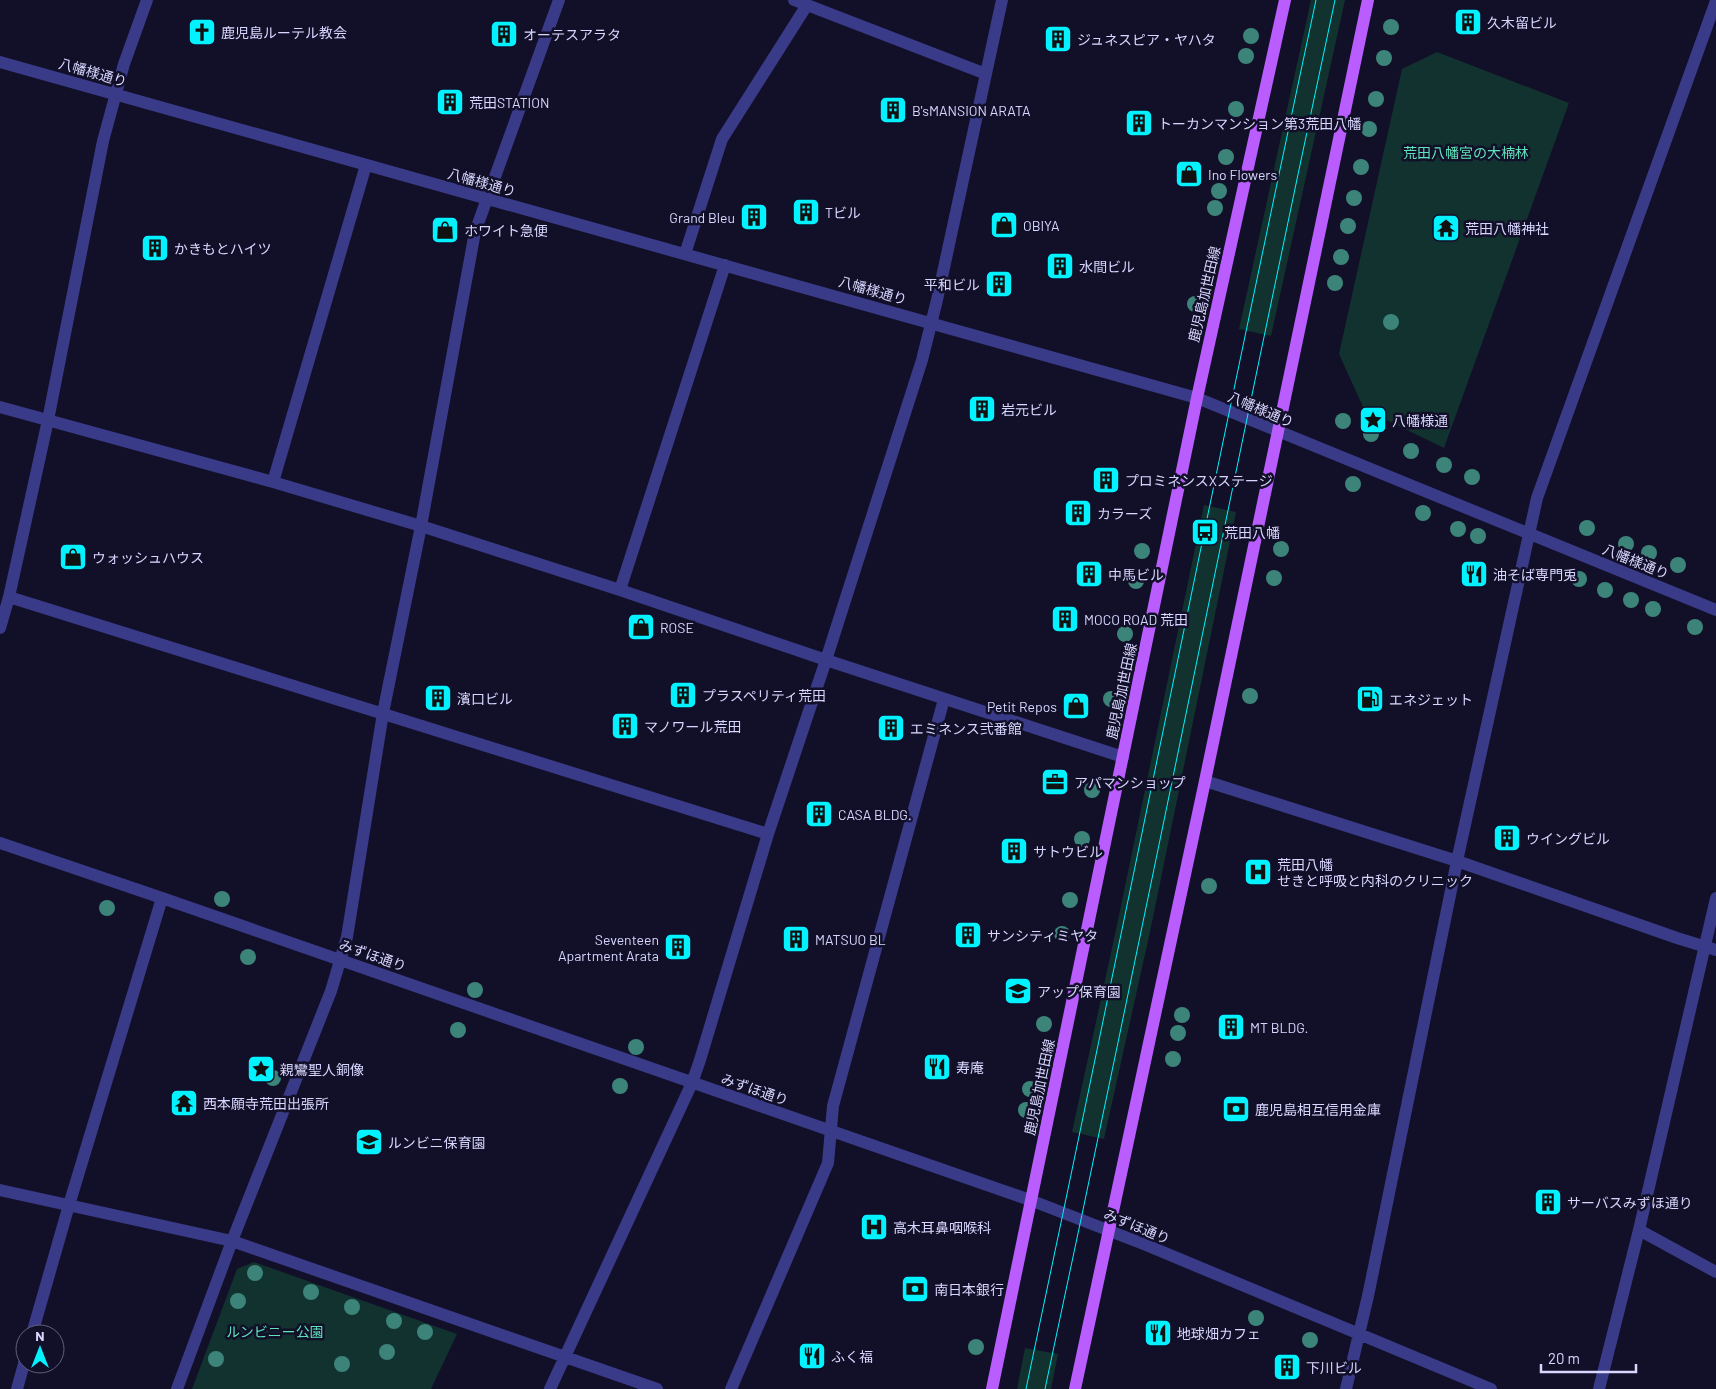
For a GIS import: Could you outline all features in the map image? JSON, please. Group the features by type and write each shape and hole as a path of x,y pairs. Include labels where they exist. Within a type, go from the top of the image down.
{"main road":[{"name":"鹿児島加世田線","path":"992,1389 1197,398 1285,0"},
{"path":"1075,1389 1205,782 1368,0"}],"street":[{"path":"0,628 9,597 48,420 103,141 124,64 147,0"},
{"path":"177,1389 232,1241 331,991 347,937 383,713 421,526 475,232 559,0"},
{"path":"794,0 986,74"},
{"path":"550,1389 692,1083 768,834 922,360 1002,0"},
{"path":"1346,1389 1368,1296 1457,861 1537,498 1716,1"},
{"path":"685,254 722,139 807,5"},
{"name":"八幡様通り","path":"0,62 1197,398 1716,610"},
{"path":"273,482 366,164"},
{"path":"620,590 725,265"},
{"path":"0,407 273,482 421,526 1123,757"},
{"path":"9,597 768,834"},
{"path":"731,1389 828,1163 833,1106 944,699"},
{"path":"1205,782 1457,861 1710,948"},
{"name":"みずほ通り","path":"0,843 1030,1200 1108,1230 1491,1389"},
{"path":"35,1324 162,898"},
{"path":"1599,1389 1710,948 1716,898"},
{"path":"0,1190 232,1241 657,1389"},
{"path":"1639,1230 1716,1272"},
{"path":"16,1389 21,1374"}],"green space":[{"path":"1311,0 1345,0 1271,336 1239,329"},
{"name":"荒田八幡宮の大楠林","path":"1437,52 1569,103 1444,448 1364,409 1339,354 1402,69"},
{"path":"1204,505 1236,512 1150,932 1104,1139 1072,1132"},
{"name":"ルンビニー公園","path":"254,1262 457,1334 431,1389 192,1389 237,1269"},
{"path":"1025,1348 1058,1354 1051,1389 1017,1389"}],"tram line":[{"path":"1026,1389 1316,0"},
{"path":"1045,1389 1335,0"}],"place":[{"name":"久木留ビル","path":"1468,22"},
{"name":"鹿児島ルーテル教会","path":"202,32"},
{"name":"オーテスアラタ","path":"504,34"},
{"name":"ジュネスピア・ヤハタ","path":"1058,39"},
{"name":"荒田STATION","path":"450,102"},
{"name":"B'sMANSION ARATA","path":"893,110"},
{"name":"トーカンマンション第3荒田八幡","path":"1139,123"},
{"name":"Ino Flowers","path":"1189,174"},
{"name":"Tビル","path":"806,212"},
{"name":"Grand Bleu","path":"754,217"},
{"name":"OBIYA","path":"1004,225"},
{"name":"荒田八幡神社","path":"1446,228"},
{"name":"ホワイト急便","path":"445,230"},
{"name":"かきもとハイツ","path":"155,248"},
{"name":"水間ビル","path":"1060,266"},
{"name":"平和ビル","path":"999,284"},
{"name":"岩元ビル","path":"982,409"},
{"name":"八幡様通","path":"1373,420"},
{"name":"プロミネンスXステージ","path":"1106,480"},
{"name":"カラーズ","path":"1078,513"},
{"name":"荒田八幡","path":"1205,532"},
{"name":"ウォッシュハウス","path":"73,557"},
{"name":"中馬ビル","path":"1089,574"},
{"name":"油そば専門兎","path":"1474,574"},
{"name":"MOCO ROAD 荒田","path":"1065,619"},
{"name":"ROSE","path":"641,627"},
{"name":"プラスペリティ荒田","path":"683,695"},
{"name":"濱口ビル","path":"438,698"},
{"name":"エネジェット","path":"1370,699"},
{"name":"Petit Repos","path":"1076,706"},
{"name":"マノワール荒田","path":"625,726"},
{"name":"エミネンス弐番館","path":"891,728"},
{"name":"アパマンショップ","path":"1055,782"},
{"name":"CASA BLDG.","path":"819,814"},
{"name":"ウイングビル","path":"1507,838"},
{"name":"サトウビル","path":"1014,851"},
{"name":"荒田八幡 せきと呼吸と内科のクリニック","path":"1258,872"},
{"name":"サンシティミヤタ","path":"968,935"},
{"name":"MATSUO BL","path":"796,939"},
{"name":"Seventeen Apartment Arata","path":"678,947"},
{"name":"アップ保育園","path":"1018,991"},
{"name":"MT BLDG.","path":"1231,1027"},
{"name":"寿庵","path":"937,1067"},
{"name":"親鸞聖人銅像","path":"261,1069"},
{"name":"西本願寺荒田出張所","path":"184,1103"},
{"name":"鹿児島相互信用金庫","path":"1236,1109"},
{"name":"ルンビニ保育園","path":"369,1142"},
{"name":"サーバスみずほ通り","path":"1548,1202"},
{"name":"高木耳鼻咽喉科","path":"874,1227"},
{"name":"南日本銀行","path":"915,1289"},
{"name":"地球畑カフェ","path":"1158,1333"},
{"name":"ふく福","path":"812,1356"},
{"name":"下川ビル","path":"1287,1367"}]}
